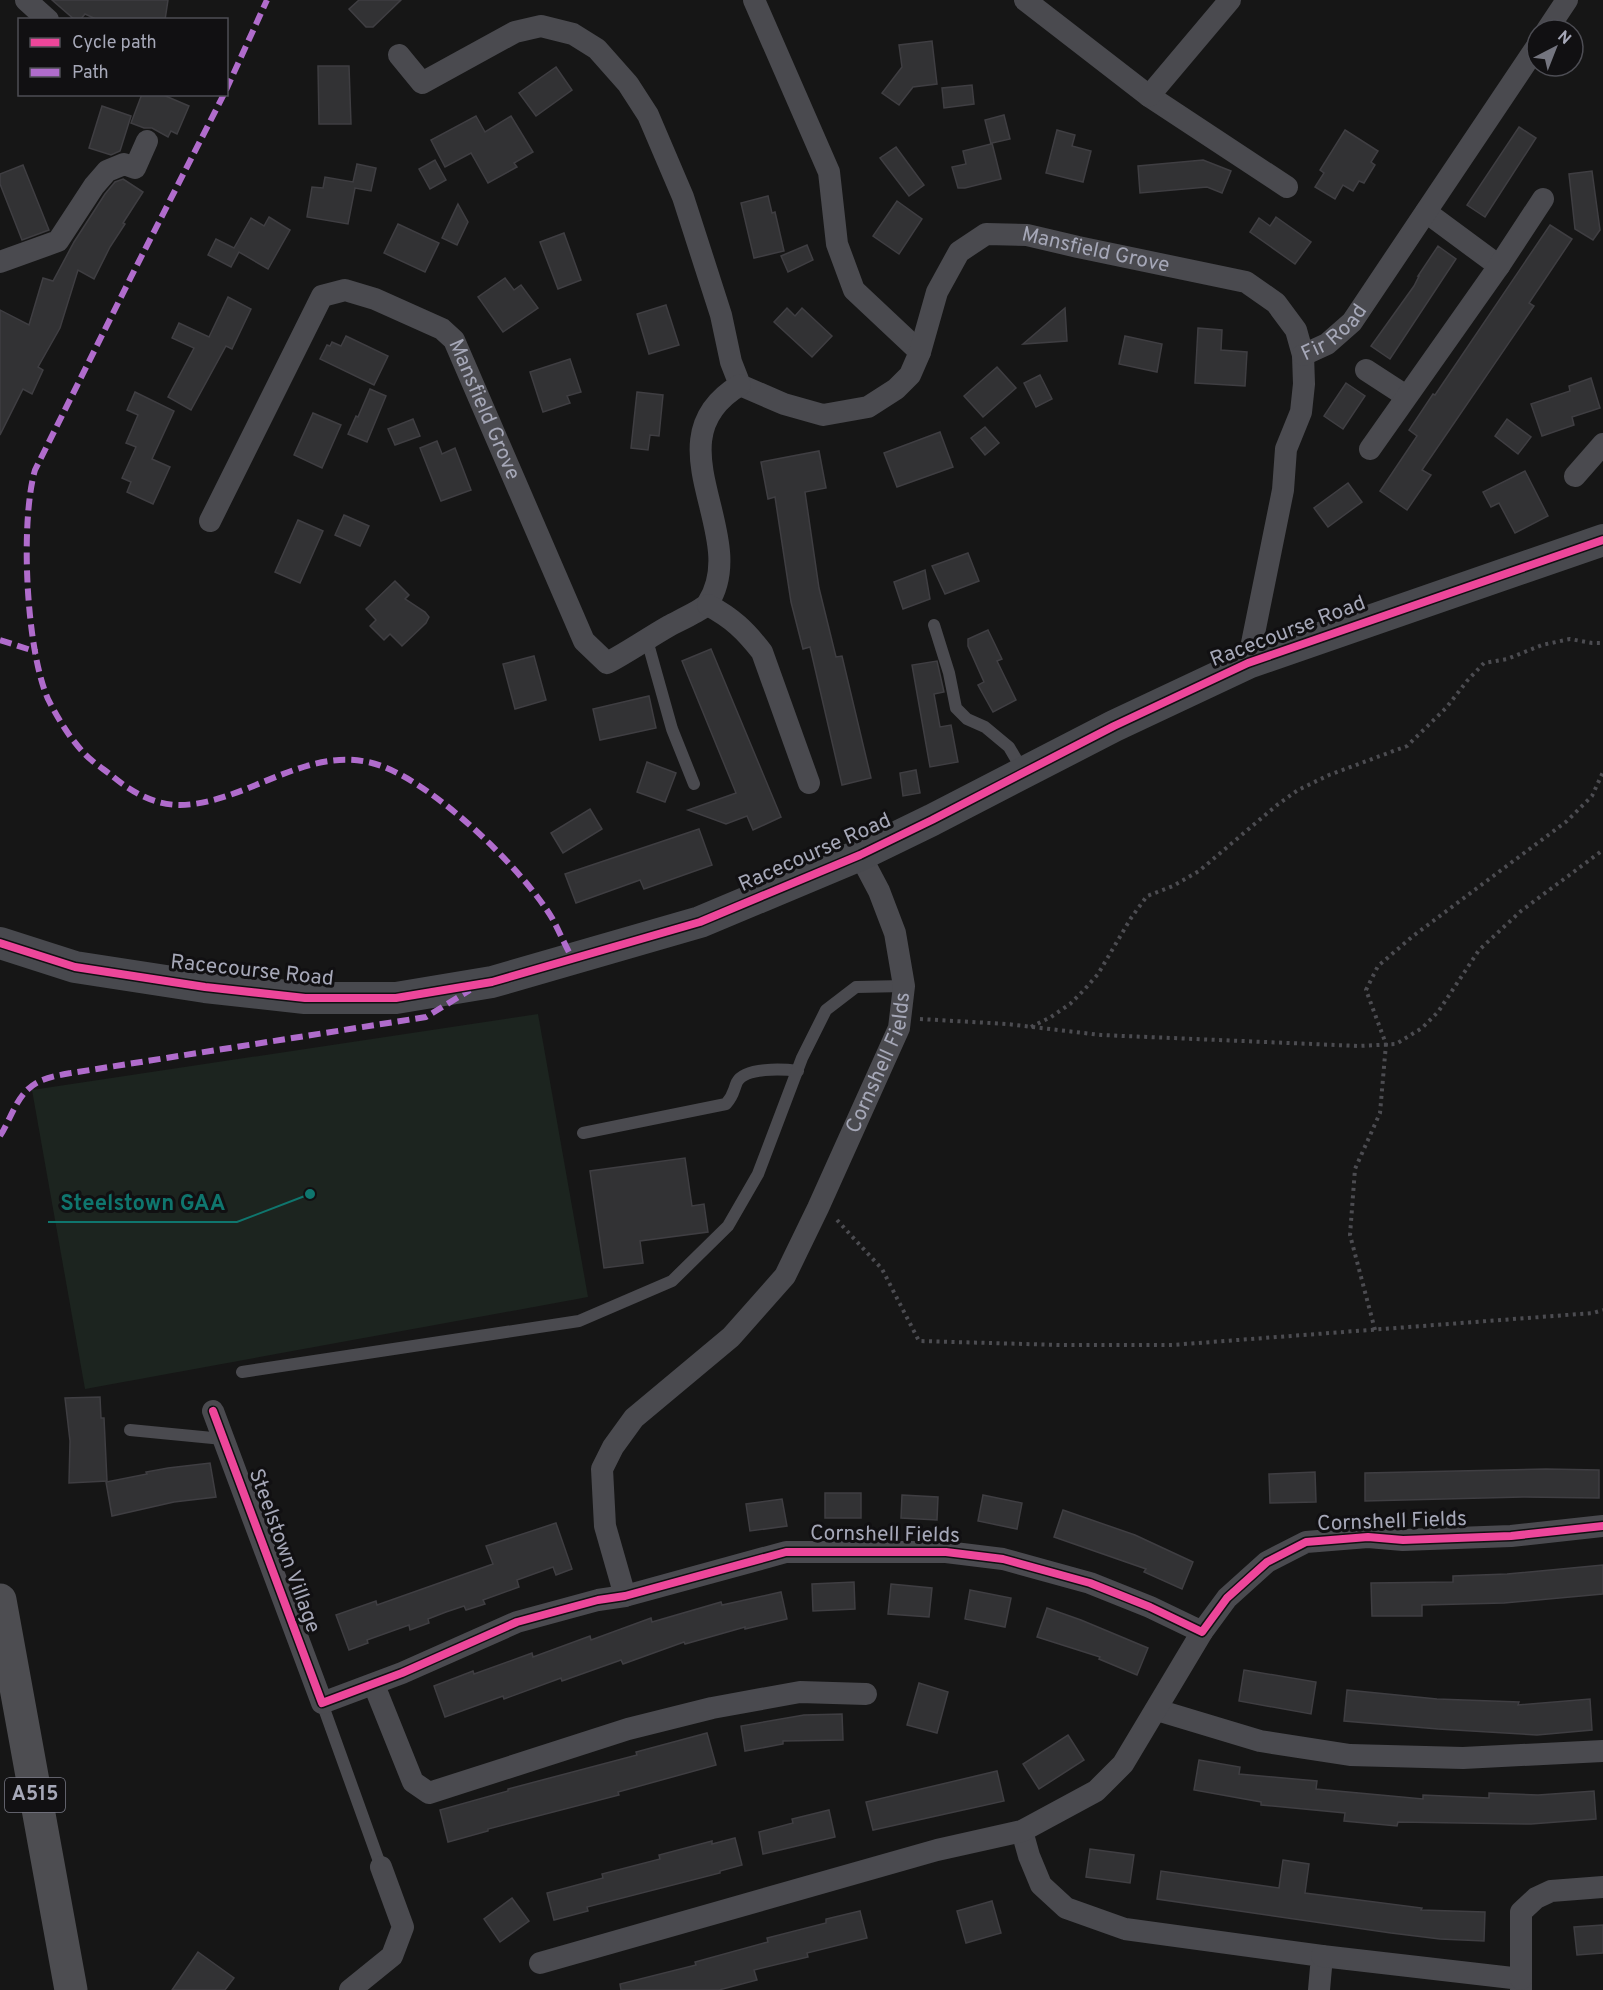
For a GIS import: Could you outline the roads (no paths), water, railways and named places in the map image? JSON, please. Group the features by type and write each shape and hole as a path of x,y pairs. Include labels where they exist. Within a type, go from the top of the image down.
{"highway":[{"name":"A515","path":"0,1600 71,1990"}],"street":[{"path":"26,0 46,18"},
{"path":"754,0 829,172 837,244 854,290 920,352"},
{"path":"1025,0 1149,96 1287,187"},
{"path":"1149,96 1230,0"},
{"path":"1556,18 1567,0"},
{"path":"399,55 422,83 515,32 541,26 573,34 597,49 628,84 648,116 683,197 720,315 731,362 740,385 724,395 708,414 701,438 701,460 719,554 717,580 708,604 729,616 748,633 762,652 809,783"},
{"name":"Fir Road","path":"1248,663 1283,490 1286,449 1301,412 1304,355 1327,344 1352,322 1525,64"},
{"path":"0,262 58,241 94,186 107,171 124,164 135,168 147,141"},
{"path":"1370,449 1499,266 1543,199"},
{"path":"1426,212 1499,266"},
{"name":"Mansfield Grove","path":"740,385 784,404 823,415 868,407 896,389 910,375 920,352 937,292 959,252 986,234 1027,235 1246,282 1276,303 1296,330 1304,355"},
{"name":"Mansfield Grove","path":"210,521 322,296 345,290 375,299 442,329 454,340 584,641 607,663 708,604"},
{"path":"1366,370 1406,396"},
{"path":"1575,476 1603,444"},
{"name":"Racecourse Road","path":"0,943 75,967 206,987 305,998 396,998 492,982 700,922 860,855 1023,772 1248,663 1603,540"},
{"name":"Cornshell Fields","path":"860,855 879,891 895,933 904,986 899,1028 785,1276 731,1337 634,1418 613,1447 602,1469 605,1526 625,1596 786,1552 946,1552 1003,1559 1090,1583 1150,1607 1202,1632"},
{"name":"Racecourse Road","path":"0,968 75,967"},
{"name":"Steelstown Village","path":"213,1411 322,1703"},
{"name":"Cornshell Fields","path":"540,1963 937,1850 1022,1831 1096,1791 1123,1764 1202,1632 1227,1598 1267,1562 1306,1542 1368,1537 1403,1540 1511,1536 1603,1526"},
{"path":"322,1703 374,1685 517,1622 598,1600 625,1596"},
{"path":"374,1685 413,1782 429,1793 628,1729 712,1708 801,1692 866,1694"},
{"path":"1157,1710 1260,1740 1350,1755 1464,1758 1603,1751"},
{"path":"1022,1831 1041,1885 1066,1908 1125,1929 1521,1985 1521,1912 1536,1898 1551,1892 1603,1887"},
{"path":"350,1990 392,1956 403,1927 381,1867"},
{"path":"1319,1990 1322,1956"}],"lane":[{"path":"933,625 949,673 956,708 967,718 985,727 1009,747 1023,772"},
{"path":"647,640 672,729 694,784"},
{"path":"242,1372 579,1321 672,1281 728,1226 758,1174 798,1071 826,1010 856,987 904,986"},
{"path":"583,1133 726,1104 733,1096 737,1082 744,1074 777,1069 798,1071"},
{"path":"130,1430 223,1439"},
{"path":"322,1703 381,1867"}],"place":[{"name":"Steelstown GAA","path":"310,1194"}]}
